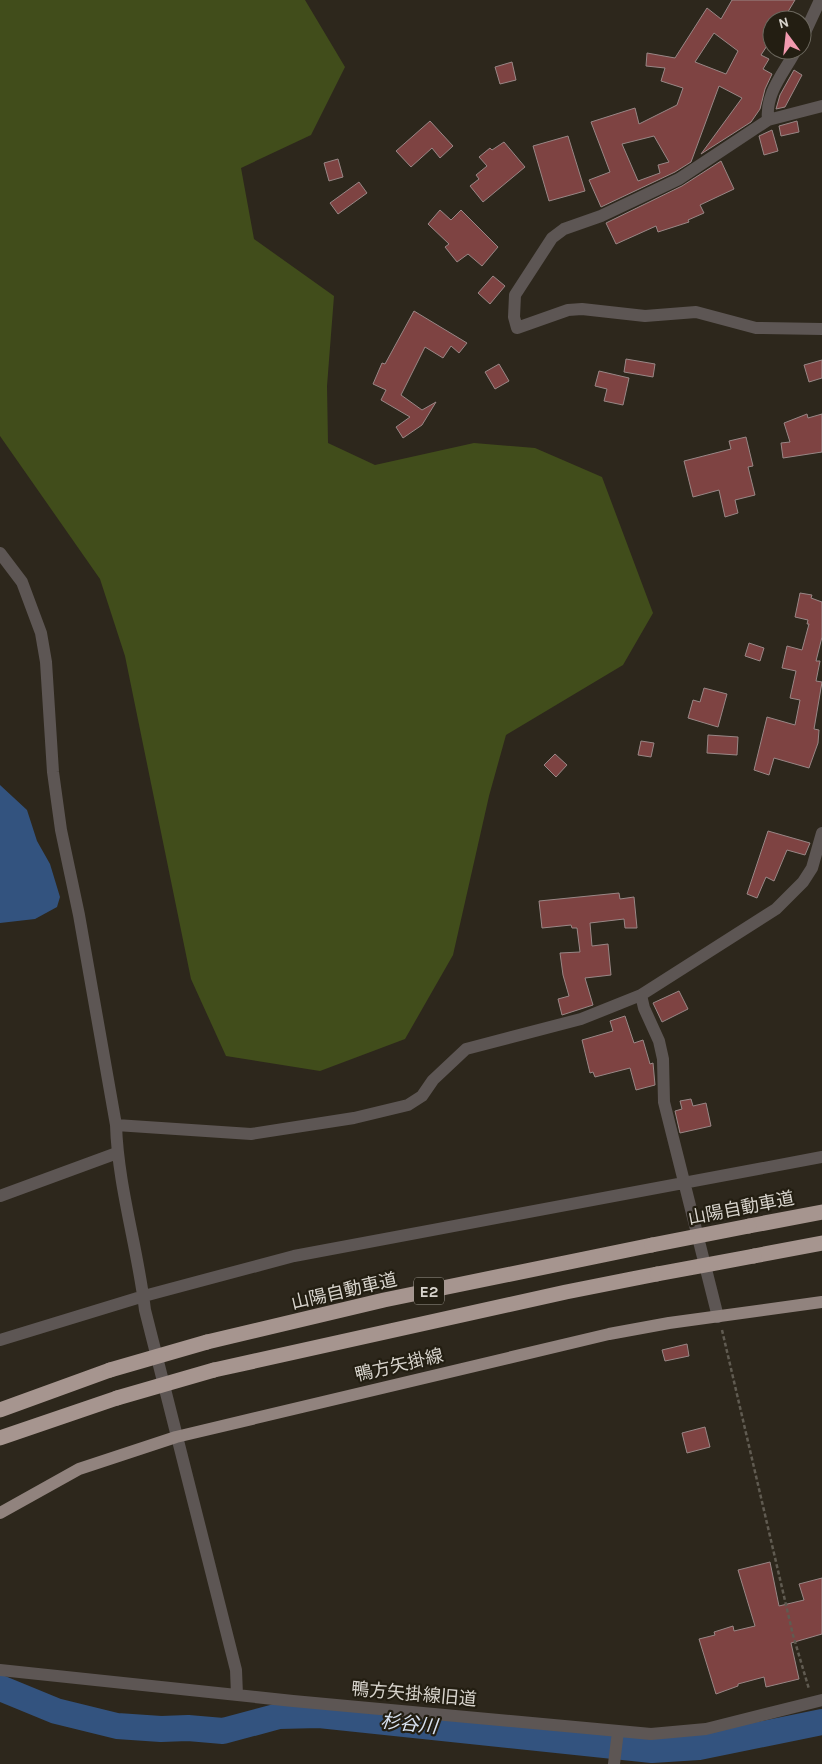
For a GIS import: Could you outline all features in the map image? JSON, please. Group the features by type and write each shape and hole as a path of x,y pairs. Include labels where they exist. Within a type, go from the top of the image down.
{"highway":[{"name":"山陽自動車道","path":"0,1410 110,1370 207,1342 384,1300 822,1212"},
{"name":"E2","path":"0,1438 116,1398 214,1370 566,1292 822,1243"}],"main road":[{"name":"鴨方矢掛線","path":"0,1513 79,1469 176,1437 565,1344 669,1323 822,1302"}],"street":[{"path":"812,17 820,0"},
{"path":"768,120 766,108 769,95 790,60"},
{"path":"822,106 768,120 679,179 601,216 564,229 552,238 515,295 514,317 516,328 568,310 582,308 645,316 696,312 756,328 822,330"},
{"path":"0,554 22,582 42,633 46,662 53,772 60,830 79,914 116,1125 117,1153 142,1274 144,1296 176,1437 236,1670 237,1695"},
{"path":"116,1125 251,1134 335,1121 408,1105 422,1096 434,1080 466,1048 581,1019 641,995 776,909 803,882 812,868 822,833"},
{"path":"641,995 644,1008 659,1041 663,1059 664,1102 718,1316"},
{"path":"0,1196 117,1153"},
{"path":"0,1340 144,1296 294,1256 822,1158"},
{"name":"鴨方矢掛線旧道","path":"0,1670 617,1735 706,1729 817,1701"},
{"path":"614,1762 617,1735"}],"path":[{"path":"718,1316 793,1635 817,1701"}],"green space":[{"path":"0,0 305,0 345,67 311,135 241,168 254,239 334,296 327,386 328,443 375,465 474,443 535,448 602,477 653,613 623,665 506,735 489,796 453,955 405,1039 320,1071 226,1056 191,979 125,656 100,579 0,436"}],"water":[{"path":"0,785 27,810 37,841 50,864 60,897 57,907 35,919 0,923"}],"building":[{"path":"732,0 795,0 789,10 762,10 761,55 762,60 768,60 763,69 772,74 765,89 760,109 751,122 701,154 742,98 719,86 691,162 675,172 601,207 589,180 610,172 591,122 635,108 639,124 677,105 683,88 661,81 665,68 646,66 647,53 675,58 707,8 721,19","holes":["714,33 738,51 726,74 695,62","654,136 669,162 658,165 660,173 638,181 622,144"]},
{"path":"512,62 516,80 500,84 495,67"},
{"path":"794,70 802,75 785,107 776,109 780,95"},
{"path":"430,121 453,146 440,158 432,148 411,167 396,151"},
{"path":"797,121 799,132 781,136 779,126"},
{"path":"772,130 778,151 764,155 759,136"},
{"path":"568,136 585,191 549,201 533,146"},
{"path":"504,142 525,167 483,202 470,186 479,179 476,175 487,166 479,157 490,148 492,150"},
{"path":"338,159 343,177 329,181 324,163"},
{"path":"721,161 734,189 700,205 704,213 688,220 689,222 658,232 656,226 616,244 606,223 682,186"},
{"path":"359,182 367,193 338,214 330,203"},
{"path":"440,210 451,220 461,210 498,247 482,266 468,254 457,262 445,247 449,244 428,224"},
{"path":"493,276 505,286 490,304 478,293"},
{"path":"414,311 467,343 459,353 451,346 443,358 425,347 401,395 422,410 436,402 422,425 403,438 396,427 410,417 381,400 386,390 373,384 382,363 385,364"},
{"path":"626,359 655,364 653,377 624,372"},
{"path":"822,360 822,378 809,382 804,365"},
{"path":"499,364 509,381 495,389 485,372"},
{"path":"599,371 629,378 623,405 604,401 607,389 595,386"},
{"path":"807,414 808,418 822,414 822,452 783,458 781,443 790,442 784,423"},
{"path":"746,437 753,466 748,467 755,495 735,500 738,513 725,517 719,490 693,497 684,461 731,449 729,441"},
{"path":"800,593 812,595 811,598 822,602 822,637 816,661 820,661 816,681 822,682 814,729 819,730 818,743 809,768 774,758 769,775 754,770 767,717 795,725 800,700 790,698 796,671 782,668 787,646 802,650 809,624 807,624 808,620 795,617"},
{"path":"749,643 764,648 760,661 745,656"},
{"path":"704,688 727,694 718,727 688,718 693,700 700,702"},
{"path":"708,735 738,737 737,755 707,753"},
{"path":"641,741 654,743 651,757 638,755"},
{"path":"555,754 567,765 556,777 544,765"},
{"path":"768,831 810,843 805,855 787,850 774,881 766,877 757,898 747,894"},
{"path":"619,893 620,899 634,897 637,928 625,928 624,919 590,923 592,946 608,944 611,975 585,978 593,1005 562,1015 558,999 569,996 563,975 560,953 580,952 577,928 572,928 571,925 542,928 539,901"},
{"path":"679,991 688,1009 662,1022 653,1003"},
{"path":"625,1016 634,1043 643,1040 650,1064 653,1063 655,1085 636,1090 630,1068 595,1077 593,1072 590,1073 582,1040 613,1031 610,1021"},
{"path":"691,1099 693,1106 706,1103 711,1126 680,1133 675,1111 682,1109 680,1101"},
{"path":"687,1344 689,1356 665,1361 662,1350"},
{"path":"705,1427 710,1447 687,1453 682,1433"},
{"path":"770,1562 779,1606 804,1600 799,1584 822,1578 822,1634 791,1643 799,1679 766,1687 764,1677 738,1684 738,1686 716,1694 699,1639 715,1635 714,1632 733,1626 734,1631 755,1626 738,1570"}],"waterway":[{"name":"杉谷川","path":"0,1688 56,1711 117,1726 223,1731 279,1716 319,1715 652,1750 699,1747 822,1722"}]}
